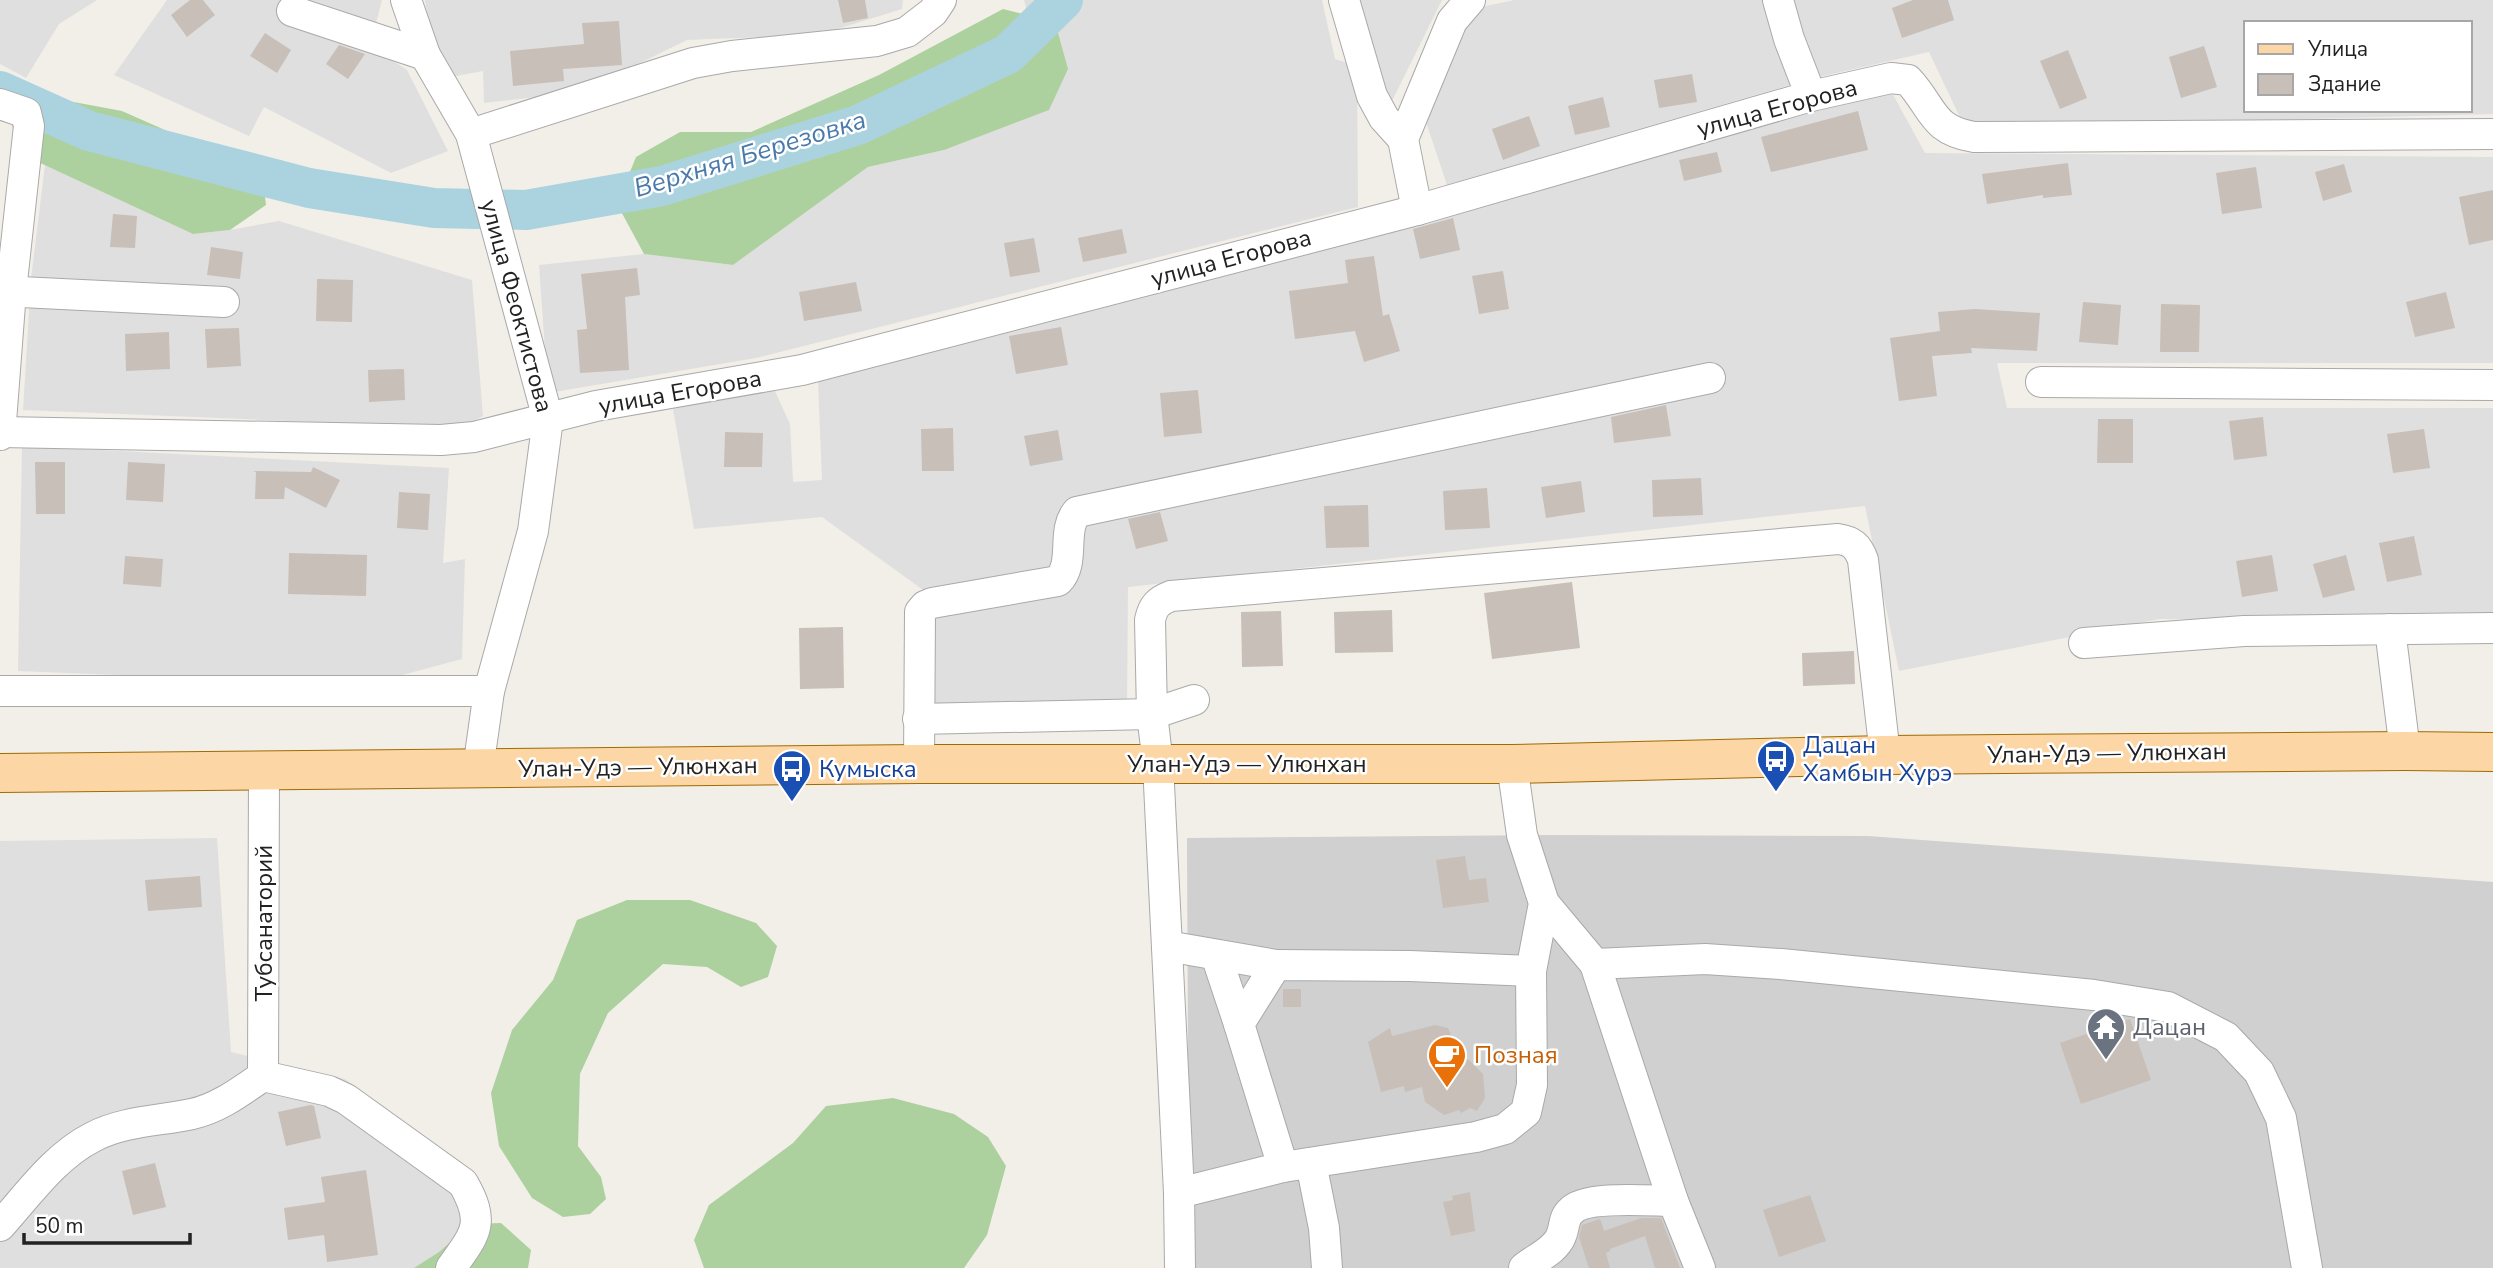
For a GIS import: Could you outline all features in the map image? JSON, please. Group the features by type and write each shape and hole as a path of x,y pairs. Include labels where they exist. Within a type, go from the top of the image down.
{"main road":[{"name":"Улан-Удэ — Улюнхан","path":"0,773 919,764 1512,764 1885,755 2493,752"}],"street":[{"name":"улица Феоктистова","path":"406,0 425,55 471,134 548,419 533,531 489,691 478,769"},
{"path":"471,134 693,63 732,56 877,41 907,32 933,12 941,0"},
{"path":"1344,0 1372,96 1384,118 1403,139 1417,210"},
{"path":"1403,139 1452,21 1470,0"},
{"path":"1778,0 1789,39 1811,96"},
{"path":"292,11 425,55"},
{"name":"улица Егорова","path":"0,433 441,440 474,437 596,406 802,370 1417,210 1811,96 1891,78 1908,80 1919,91 1942,126 1957,135 1974,137 2493,134"},
{"path":"0,104 26,113 29,126 5,291 0,433"},
{"path":"5,291 224,302"},
{"path":"919,764 920,612 932,603 1058,581 1066,569 1073,517 1084,510 1710,378"},
{"path":"2041,382 2493,385"},
{"path":"1181,1268 1158,764 1152,714 1150,620 1152,609 1160,600 1171,596 1838,539 1850,541 1859,549 1863,560 1885,755"},
{"path":"2084,643 2244,631 2493,628"},
{"path":"2390,629 2405,751"},
{"path":"0,691 489,691"},
{"path":"918,719 1152,714 1194,700"},
{"path":"1512,764 1522,835 1544,903 1595,964 1674,1201 1700,1268"},
{"name":"Тубсанаторий","path":"263,1076 264,771"},
{"path":"1179,1193 1297,1165 1476,1137 1505,1129 1526,1112 1532,1085 1531,971 1544,903"},
{"path":"1167,946 1276,965 1410,966 1531,971"},
{"path":"1216,955 1239,1024 1324,1228 1326,1268"},
{"path":"1595,964 1705,959 1781,964 2094,995 2168,1007 2227,1037 2259,1072 2281,1118 2307,1268"},
{"path":"1239,1024 1276,965"},
{"path":"0,1226 68,1152 95,1135 129,1125 195,1113 226,1101 263,1076 329,1091 346,1099 463,1183 474,1202 477,1222 471,1240 451,1268"},
{"path":"1524,1268 1552,1249 1561,1237 1565,1219 1572,1209 1583,1204 1598,1201 1674,1201"}],"shaded area":[{"path":"0,0 97,0 59,24 26,78 0,64"},
{"path":"167,0 382,0 370,46 407,70 448,151 391,173 264,107 249,136 114,75"},
{"path":"425,0 903,0 902,9 818,35 687,40 581,92 484,103 483,71 445,78 435,64"},
{"path":"1024,0 1322,0 1335,59 1357,66 1358,207 756,358 548,393 539,265 644,254 733,265 868,167 944,150 1055,22 1028,15"},
{"path":"1343,0 1442,0 1391,103"},
{"path":"1514,0 1764,0 1793,84 1447,185 1419,101 1472,9"},
{"path":"1791,0 2493,0 2493,114 1965,128 1929,52 1819,77"},
{"path":"1891,91 1925,153 2493,157 2493,363 1997,363 2007,408 2493,408 2493,619 2159,619 1899,671 1865,506 1128,587 1127,708 931,705 930,595 822,517 694,529 673,409 774,389 790,424 793,482 822,480 818,381"},
{"path":"45,165 193,234 279,221 472,280 483,416 461,428 23,410 31,279"},
{"path":"22,446 449,468 443,563 465,559 462,659 365,685 18,671"},
{"path":"1868,836 2493,882 2493,1268 1189,1268 1187,838"},
{"path":"217,838 231,1052 345,1079 474,1184 469,1268 0,1268 0,841"}],"green space":[{"path":"1003,9 1055,22 1068,69 1049,110 944,150 868,167 733,265 644,254 617,204 636,157 680,132 751,132 879,75"},
{"path":"36,95 122,111 262,173 266,205 230,230 193,234 23,155 10,120"},
{"path":"627,900 690,900 756,923 777,946 768,977 741,987 707,967 663,964 608,1013 580,1074 578,1146 601,1177 606,1199 590,1214 563,1217 532,1198 499,1146 491,1093 512,1030 553,980 577,920"},
{"path":"893,1098 954,1114 988,1137 1006,1166 987,1235 964,1268 704,1268 694,1240 709,1205 793,1143 826,1106"},
{"path":"501,1223 531,1250 528,1268 414,1268 439,1252 471,1224"}],"building":[{"path":"190,0 203,0 215,15 187,37 171,15"},
{"path":"838,0 865,0 868,18 843,23"},
{"path":"1913,0 1948,0 1954,20 1902,38 1892,8"},
{"path":"619,21 622,65 563,69 564,81 513,86 510,51 584,44 582,23"},
{"path":"265,33 291,50 277,73 250,56"},
{"path":"339,45 365,54 348,79 326,64"},
{"path":"2204,46 2217,87 2181,98 2169,57"},
{"path":"2068,50 2087,98 2060,109 2040,61"},
{"path":"1692,74 1697,102 1659,108 1654,80"},
{"path":"1603,97 1610,127 1575,135 1568,106"},
{"path":"1858,111 1868,150 1771,172 1761,137"},
{"path":"1529,116 1540,146 1503,160 1492,129"},
{"path":"1717,152 1722,172 1684,181 1679,160"},
{"path":"2068,163 2072,195 2043,198 2043,195 1987,204 1982,174"},
{"path":"2344,164 2352,192 2323,201 2315,172"},
{"path":"2256,167 2262,208 2222,214 2216,173"},
{"path":"2493,190 2493,240 2469,245 2459,197"},
{"path":"113,214 137,216 135,248 110,247"},
{"path":"1453,218 1460,250 1420,259 1413,229"},
{"path":"1122,229 1127,253 1083,262 1078,238"},
{"path":"1034,238 1040,272 1010,277 1004,243"},
{"path":"211,247 243,252 240,279 207,275"},
{"path":"1374,256 1383,316 1389,314 1400,351 1364,362 1355,331 1295,339 1289,291 1348,283 1345,260"},
{"path":"637,268 640,295 625,297 629,370 580,373 577,330 587,329 581,274"},
{"path":"1503,271 1509,309 1479,314 1472,276"},
{"path":"317,279 353,280 352,322 316,321"},
{"path":"856,282 862,311 804,321 799,292"},
{"path":"2446,292 2455,328 2415,337 2406,302"},
{"path":"2083,302 2121,305 2118,345 2079,342"},
{"path":"2161,304 2200,305 2199,352 2160,352"},
{"path":"1975,309 2040,313 2037,351 1971,348 1972,353 1932,356 1937,396 1899,401 1890,338 1940,331 1938,312"},
{"path":"1061,327 1068,365 1016,374 1009,336"},
{"path":"239,328 241,366 207,368 205,329"},
{"path":"169,332 170,369 126,371 125,334"},
{"path":"404,369 405,400 369,402 368,370"},
{"path":"1198,390 1202,433 1164,437 1160,393"},
{"path":"1666,405 1671,436 1614,443 1611,417"},
{"path":"2263,417 2267,456 2234,460 2229,421"},
{"path":"2098,419 2133,419 2133,463 2097,463"},
{"path":"953,428 954,471 922,471 921,429"},
{"path":"2424,429 2430,468 2393,473 2387,434"},
{"path":"1058,430 1063,460 1030,466 1024,436"},
{"path":"725,432 763,433 762,467 724,467"},
{"path":"35,462 65,462 65,514 36,514"},
{"path":"128,462 165,464 163,502 126,500"},
{"path":"313,467 340,480 326,508 285,487 284,499 255,499 256,472 253,471 311,472"},
{"path":"1701,478 1703,515 1653,517 1652,480"},
{"path":"1581,481 1585,512 1546,518 1541,487"},
{"path":"1487,488 1490,528 1445,530 1443,491"},
{"path":"399,492 430,494 428,530 397,528"},
{"path":"1368,505 1369,547 1326,548 1324,506"},
{"path":"1160,512 1168,541 1136,549 1128,519"},
{"path":"2414,536 2422,575 2387,582 2379,543"},
{"path":"289,553 367,555 366,596 288,594"},
{"path":"2272,555 2278,591 2242,597 2236,561"},
{"path":"2346,555 2355,590 2323,598 2313,564"},
{"path":"125,556 163,559 161,587 123,584"},
{"path":"1572,582 1580,648 1492,659 1484,593"},
{"path":"1392,610 1393,652 1335,653 1334,612"},
{"path":"1281,611 1283,666 1242,667 1241,612"},
{"path":"843,627 844,688 800,689 799,628"},
{"path":"1854,651 1855,684 1803,686 1802,653"},
{"path":"1465,856 1469,880 1486,878 1489,902 1443,908 1436,860"},
{"path":"200,876 202,907 148,911 145,880"},
{"path":"1283,989 1301,989 1301,1007 1283,1007"},
{"name":"Дацан","path":"2130,1019 2151,1080 2081,1104 2060,1043"},
{"path":"1435,1025 1448,1028 1463,1063 1468,1059 1483,1074 1485,1098 1477,1111 1470,1108 1461,1113 1459,1110 1444,1115 1425,1102 1422,1087 1405,1092 1404,1086 1381,1092 1368,1042 1390,1028 1392,1036"},
{"path":"314,1106 321,1138 286,1146 278,1112"},
{"path":"155,1163 166,1207 133,1215 122,1171"},
{"path":"366,1170 378,1255 327,1262 324,1235 288,1240 284,1208 325,1202 321,1177"},
{"path":"1470,1192 1475,1231 1451,1236 1443,1202 1453,1200 1452,1196"},
{"path":"1810,1195 1826,1241 1779,1257 1763,1210"},
{"path":"1641,1218 1661,1218 1680,1268 1655,1268 1645,1236 1610,1249 1606,1253 1610,1268 1589,1268 1579,1237 1582,1225 1600,1219 1604,1231"}],"waterway":[{"name":"Верхняя Березовка","path":"0,91 89,131 309,188 434,208 526,210 662,186 858,125 1008,54 1063,0"}],"place":[{"name":"Дацан Хамбын Хурэ","path":"1776,793"},
{"name":"Кумыска","path":"792,803"},
{"name":"Дацан","path":"2106,1061"},
{"name":"Позная","path":"1447,1089"}]}
